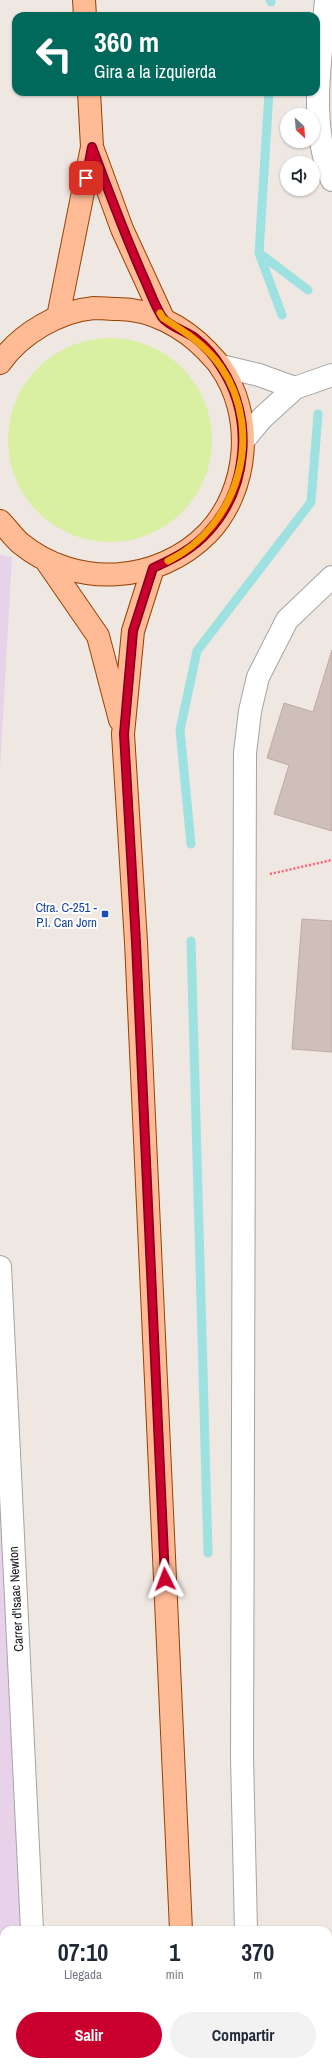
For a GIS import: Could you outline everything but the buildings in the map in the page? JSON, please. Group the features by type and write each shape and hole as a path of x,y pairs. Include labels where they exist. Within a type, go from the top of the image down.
{"main road":[{"path":"84,0 85,12"},
{"path":"58,317 92,147 89,96"},
{"path":"92,147 122,228 163,318"},
{"path":"0,364 26,335 58,317 93,308 128,309 163,318 195,338 220,366 233,390 241,414 243,441 240,474 228,505 208,532 183,554 153,568 118,576 82,573 47,562 10,540 0,521"},
{"path":"47,562 98,636 124,734"},
{"path":"153,568 133,631 124,734 136,942 182,1926"}],"street":[{"path":"320,78 326,60 326,0"},
{"path":"318,96 320,139 326,167 332,180"},
{"path":"220,366 259,375 295,388"},
{"path":"243,441 262,418 295,388 332,375"},
{"path":"246,1926 242,1757 245,753 250,711 258,677 287,620 332,577"},
{"name":"Carrer d'Isaac Newton","path":"0,1267 32,1926"}],"path":[{"path":"245,880 332,860"}],"shaded area":[{"path":"0,555 12,557 0,770"},
{"path":"0,1282 29,1926 0,1926"}],"green space":[{"path":"110,338 130,340 158,350 175,361 189,375 204,401 210,420 212,440 210,460 200,488 189,505 175,519 149,534 130,540 110,542 90,540 62,530 45,519 31,505 16,479 10,460 8,440 10,420 20,392 31,375 45,361 71,346 90,340"}],"waterway":[{"path":"269,96 259,253 282,315"},
{"path":"259,253 308,290"},
{"path":"191,844 180,730 197,651 311,502 318,414"},
{"path":"191,941 208,1553"}],"slow traffic":[{"path":"160,313 163,318 195,338 220,366 233,390 241,414 243,441 240,474 228,505 208,532 183,554 168,561"}],"place":[{"name":"Ctra. C-251 - P.I. Can Jorn","path":"105,914"}],"route":[{"path":"86,178 92,147 122,228 163,318 195,338 220,366 233,390 241,414 243,441 240,474 228,505 208,532 183,554 153,568 133,631 124,734 136,942 165,1579"}]}
